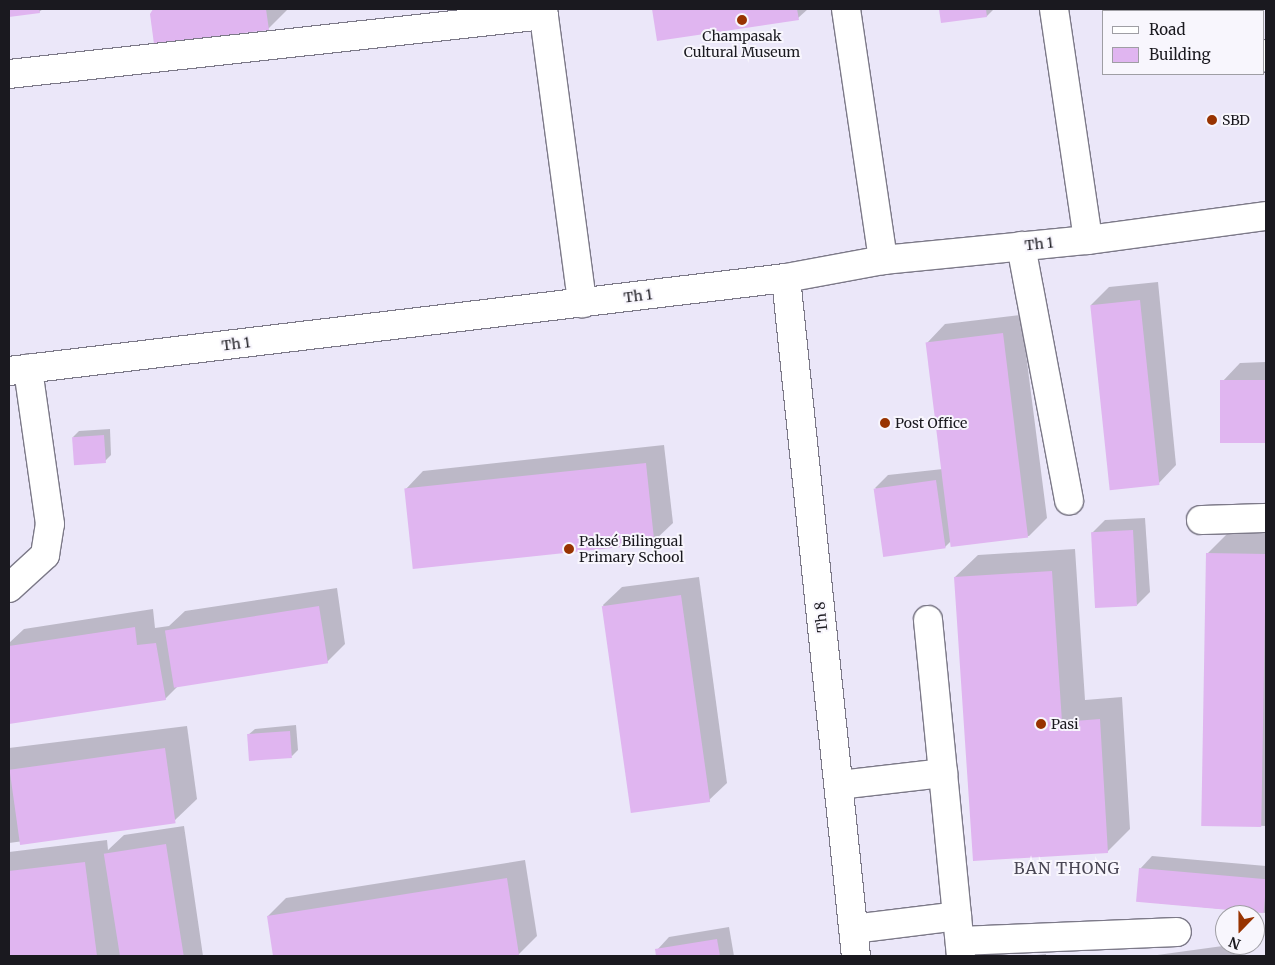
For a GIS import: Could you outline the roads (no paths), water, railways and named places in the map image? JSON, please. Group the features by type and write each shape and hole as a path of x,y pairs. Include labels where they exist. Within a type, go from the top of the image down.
{"street":[{"path":"846,9 883,260"},
{"path":"1054,9 1088,240"},
{"path":"9,74 543,12 582,303"},
{"name":"Th 1","path":"18,370 786,278 883,260 1088,240 1266,216"},
{"path":"1021,246 1069,501"},
{"name":"Th 8","path":"786,278 856,956"},
{"path":"9,588 45,555 50,524 18,370"},
{"path":"1201,520 1266,518"},
{"path":"928,620 959,938"},
{"path":"839,785 943,773"},
{"path":"853,929 959,938 1177,932"}],"place":[{"name":"Champasak Cultural Museum","path":"742,20"},
{"name":"SBD","path":"1212,120"},
{"name":"Post Office","path":"885,423"},
{"name":"Paksé Bilingual Primary School","path":"569,549"},
{"name":"Pasi","path":"1041,724"}],"district":[{"name":"BAN THONG","path":"1067,868"}]}
